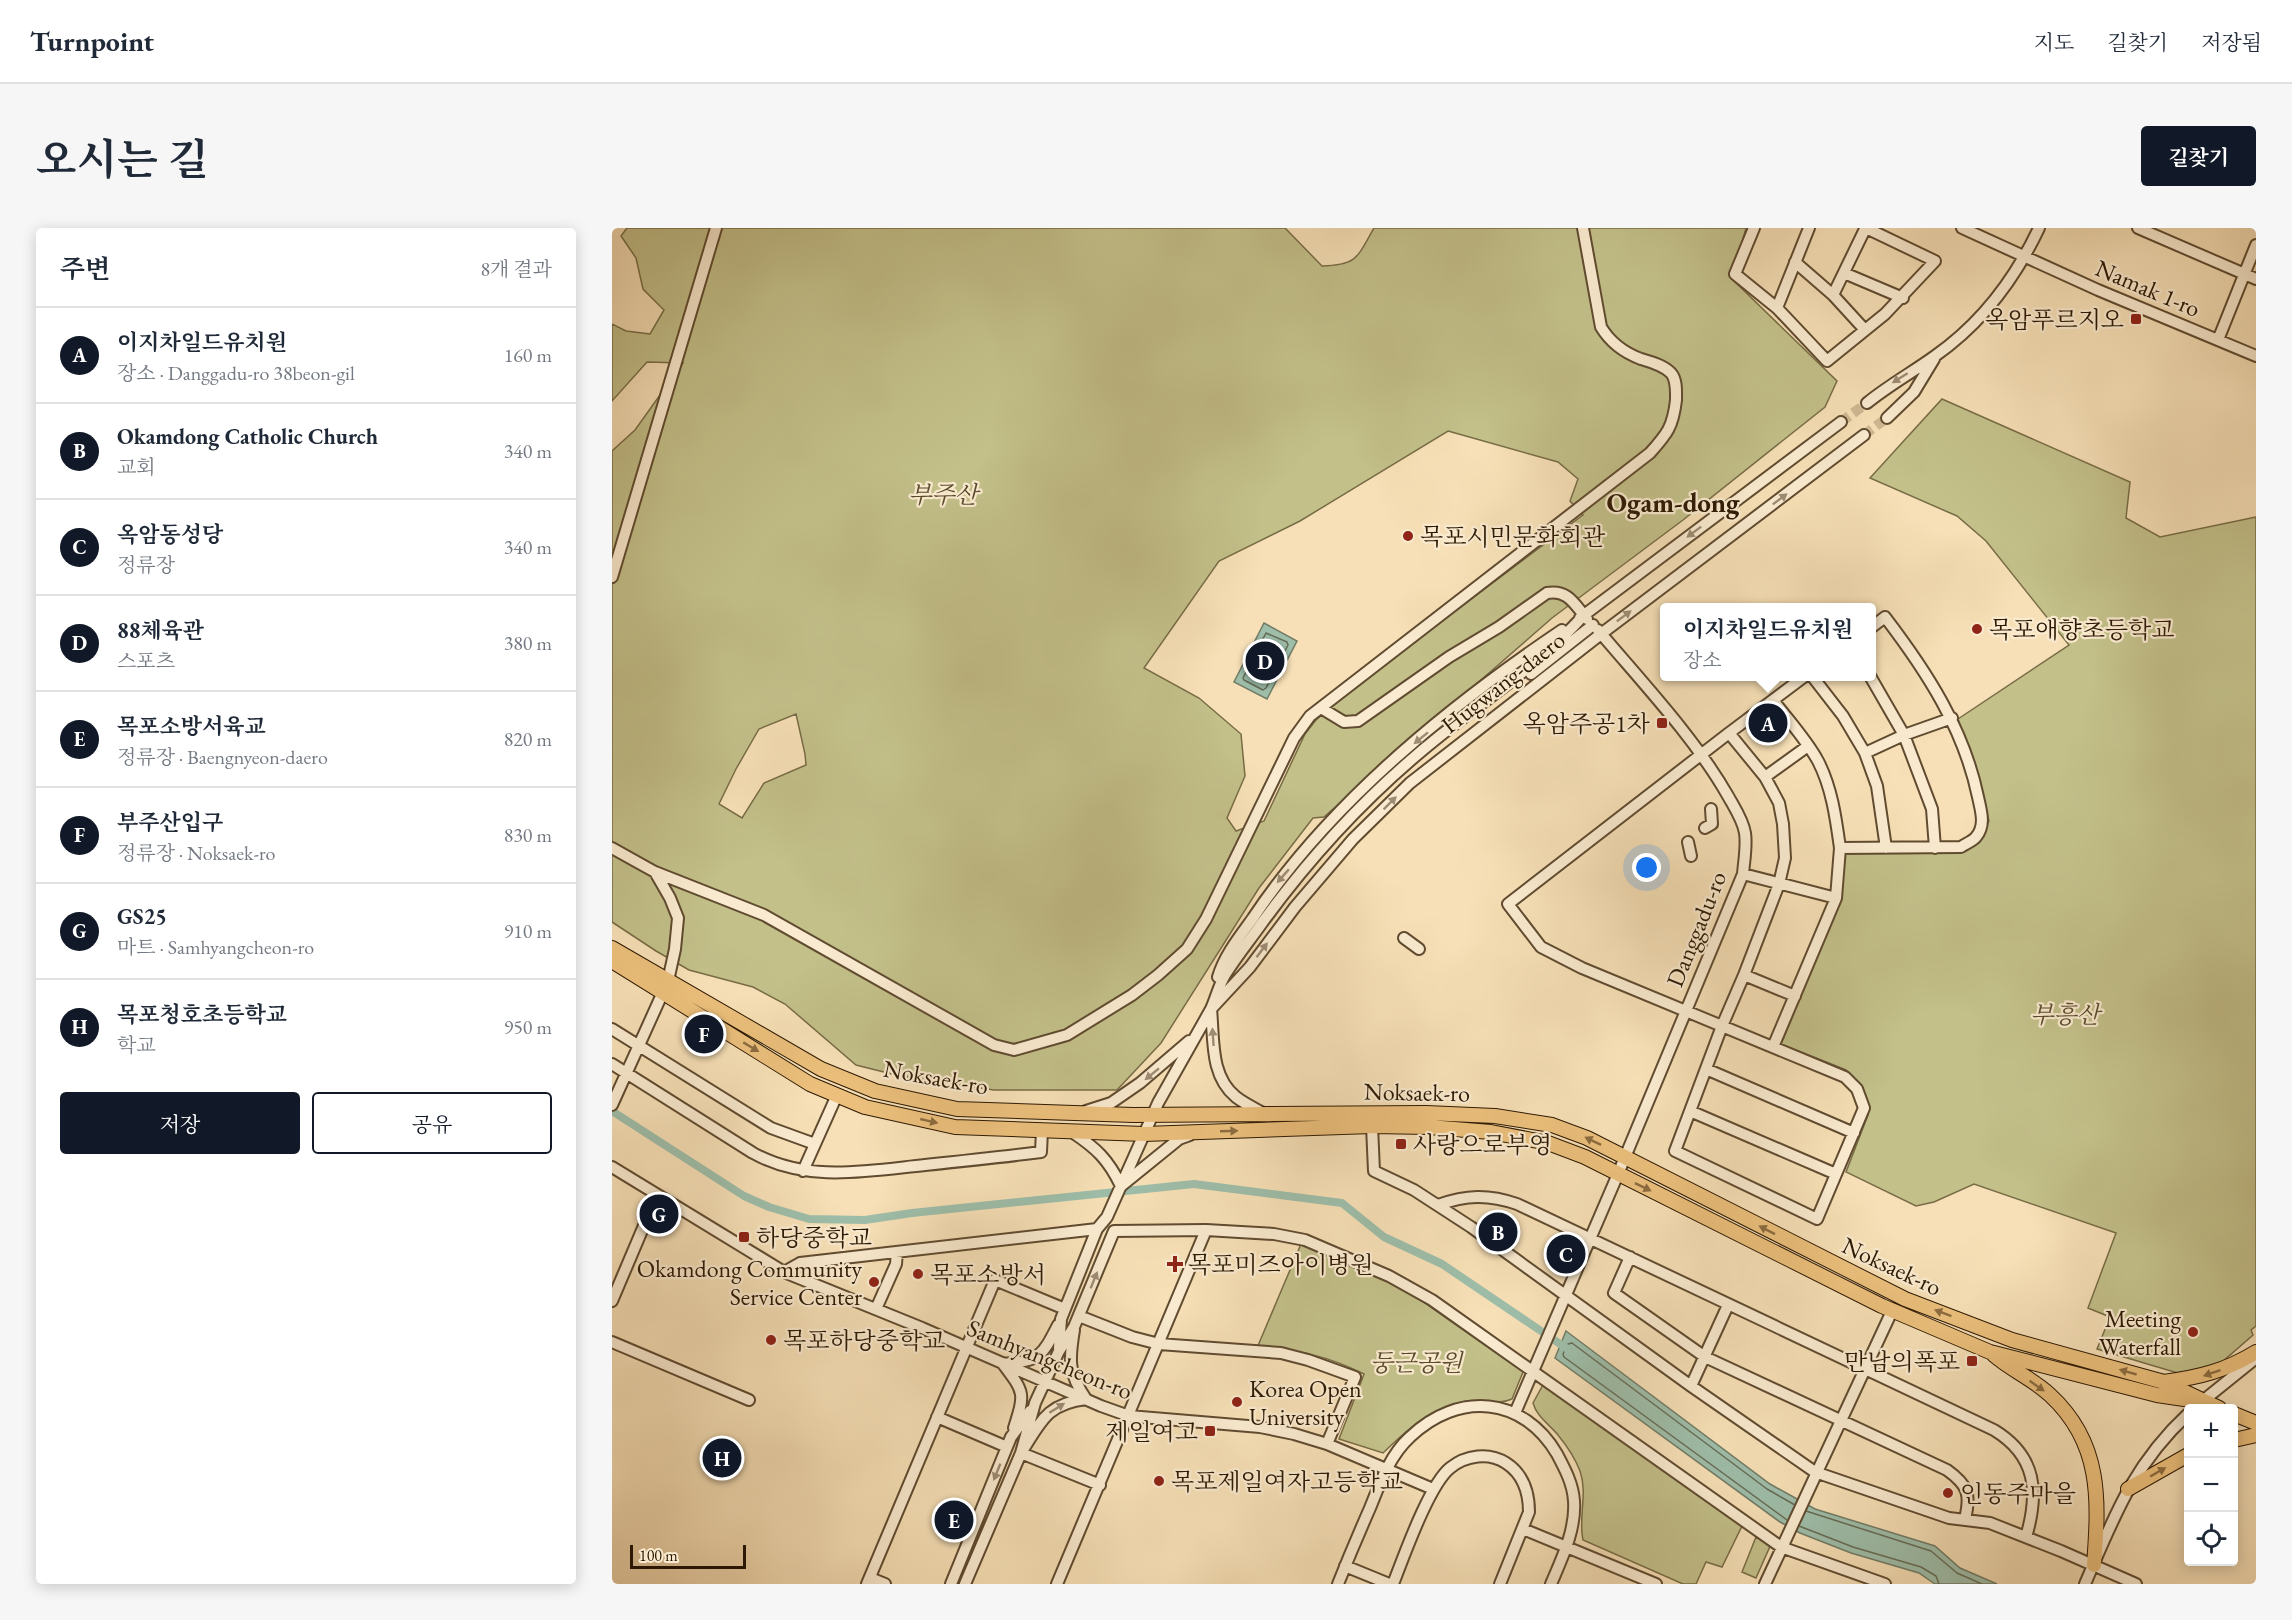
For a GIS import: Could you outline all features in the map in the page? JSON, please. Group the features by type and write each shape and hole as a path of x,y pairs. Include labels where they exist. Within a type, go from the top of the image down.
{"main road":[{"name":"Noksaek-ro","path":"612,948 664,987 810,1083 866,1107 955,1127 1071,1132 1141,1140 1194,1132 1372,1126 1491,1132 1548,1143 1585,1157 1892,1311 1990,1352 2194,1404"},
{"name":"Noksaek-ro","path":"612,961 820,1069 875,1091 957,1109 1154,1114 1426,1113 1495,1116 1552,1125 1587,1138 1905,1299 2012,1340 2164,1382 2197,1404"},
{"path":"1990,1352 2010,1369 2049,1394 2073,1420 2083,1439 2095,1475 2097,1489 2098,1512 2089,1575"},
{"path":"2164,1382 2202,1377 2238,1363 2256,1352"},
{"path":"2238,1416 2256,1424"},
{"path":"2238,1439 2256,1435"},
{"path":"2128,1489 2184,1457"}],"street":[{"path":"612,577 716,228"},
{"path":"612,848 655,873 764,915 994,1045 1014,1050 1067,1035 1132,995 1187,949 1206,919 1294,738 1310,716 1650,453 1668,434 1674,418 1677,387 1671,374 1659,364 1638,358 1607,338 1601,327 1583,228"},
{"path":"1754,228 1735,274 1777,308 1827,361 1903,298 1935,261 1865,229 1833,295"},
{"path":"1777,308 1809,228"},
{"name":"Namak 1-ro","path":"1962,228 2098,290 2256,356"},
{"path":"1866,403 1891,383 1936,356 1989,308 2006,288 2039,228"},
{"path":"2138,228 2256,279"},
{"path":"2218,340 2256,245"},
{"path":"1795,262 1833,295 1865,330"},
{"path":"1844,273 1903,298"},
{"path":"1887,418 1914,392 1936,356"},
{"name":"Hugwang-daero","path":"1211,1009 1224,975 1283,894 1339,828 1381,787 1440,736 1509,683 1570,631 1584,615 1841,422"},
{"name":"Hugwang-daero","path":"1003,1364 1029,1361 1036,1358 1048,1345 1097,1229 1107,1217 1141,1140 1196,1035 1233,975 1287,898 1338,839 1390,787 1449,737 1864,435"},
{"name":"Danggadu-ro","path":"1321,708 1344,722 1358,721 1449,657 1547,593 1557,591 1567,596 1618,651 1700,755 1720,782 1745,832 1743,874 1591,1239 1515,1413"},
{"path":"1840,848 1961,847 1976,838 1983,820 1973,771 1952,718 1926,675 1885,617 1876,624"},
{"path":"1729,733 1765,777 1779,803 1784,824 1785,858 1779,884 1722,1026 1675,1151 1817,1220 1864,1108 1857,1089 1845,1077 1773,1047 1722,1026 1685,1011 1582,968 1541,947 1508,904 1700,755 1798,681"},
{"path":"1816,681 1843,716 1865,753 1876,786 1886,848"},
{"path":"1873,681 1904,735 1932,809 1935,848"},
{"path":"1773,700 1817,760 1830,791 1840,848 1836,898 1773,1047"},
{"path":"1865,753 1904,735 1952,718"},
{"path":"1765,777 1808,746"},
{"path":"1705,828 1712,824 1711,808"},
{"path":"1688,842 1691,856"},
{"path":"612,1105 664,987 675,950 678,918 670,898 655,873"},
{"path":"1743,874 1836,898"},
{"path":"1404,938 1419,949"},
{"path":"1744,975 1796,996"},
{"path":"1211,1009 1215,1065 1224,1085 1237,1098 1265,1114"},
{"path":"612,1029 771,1128 815,1144"},
{"path":"1078,1113 1111,1103 1140,1083 1196,1035"},
{"path":"612,1064 760,1157 775,1165 803,1171 848,1173 1041,1152 1042,1130"},
{"path":"1706,1069 1854,1133"},
{"path":"803,1171 837,1095"},
{"path":"1690,1111 1836,1174"},
{"path":"1372,1126 1374,1171 1414,1190 1438,1205 1564,1299 1691,1386 1814,1475 1949,1518 1965,1518 1990,1523 2026,1538 2089,1575 2136,1584"},
{"path":"1071,1132 1107,1160 1121,1186 1179,1139 1194,1132"},
{"name":"Samhyangcheon-ro","path":"612,1167 784,1272 1129,1416 1260,1427 1294,1434 1327,1444 1433,1490"},
{"path":"612,1301 657,1195"},
{"path":"1438,1205 1468,1196 1494,1197 1517,1203 1991,1428 2009,1440 2024,1460 2033,1486 2033,1514 2026,1538"},
{"path":"965,1584 1021,1453 1035,1403 1076,1321 1114,1231 1107,1217"},
{"path":"784,1272 800,1263 1097,1229"},
{"path":"1114,1231 1206,1230 1274,1234 1305,1240 1347,1257 1412,1287 1782,1545 1885,1584"},
{"path":"1057,1584 1206,1230"},
{"path":"876,1309 896,1264 897,1252"},
{"path":"1630,1257 1614,1293 1705,1356 1955,1476 1968,1494 1969,1501 1965,1518"},
{"path":"885,1584 869,1581 995,1280 1063,1314 1059,1351"},
{"path":"1691,1386 1728,1305"},
{"path":"1765,1584 1892,1311"},
{"path":"1076,1321 1159,1344 1281,1353 1355,1377 1327,1444"},
{"path":"1021,1453 1048,1413 1061,1404 1086,1399 1071,1371 1070,1358 1076,1321"},
{"path":"612,1342 749,1401"},
{"path":"2199,1404 2256,1358"},
{"path":"951,1584 1009,1442 1023,1400 1019,1385 1003,1364"},
{"path":"1009,1442 1035,1403"},
{"path":"1338,1584 1386,1470 1408,1438 1437,1417 1461,1408 1491,1406 1515,1413 1548,1439 1567,1471 1574,1501 1572,1523 1567,1547 1551,1584"},
{"path":"937,1417 1009,1442"},
{"path":"2089,1575 2128,1489 2152,1452 2184,1418"},
{"path":"1021,1453 1100,1485"},
{"path":"1345,1566 1391,1584 1433,1490 1449,1468 1463,1460 1479,1456 1501,1460 1517,1473 1526,1488 1529,1501 1529,1512 1500,1584"},
{"path":"1523,1529 1656,1584"}],"green space":[{"name":"부주산","path":"627,228 1285,228 1322,266 1350,261 1360,253 1374,228 1746,228 1732,279 1837,381 1825,407 1683,520 1552,618 1324,817 1313,818 1259,888 1161,1043 1117,1090 994,1090 900,1076 856,1065 785,1004 753,987 689,970 612,922 612,451 635,430 683,363 647,362 612,401 612,324 626,331 650,334 664,310 643,289 636,258 621,236","holes":["1448,431 1558,462 1578,479 1570,501 1583,515 1345,694 1316,720 1305,734 1264,821 1236,831 1227,818 1245,776 1241,734 1199,698 1144,668 1219,561 1300,521","796,714 806,765 764,783 742,818 719,804 759,729"]},
{"name":"부흥산","path":"1942,399 2130,482 2126,518 2160,537 2256,517 2256,1326 2251,1330 2253,1335 2222,1362 2201,1371 2181,1374 2097,1349 2110,1317 2088,1308 2116,1233 1974,1184 1934,1202 1916,1206 1846,1172 1868,1115 1862,1089 1846,1070 1781,1044 1841,900 1844,853 1979,842 1989,821 1977,774 1958,719 2069,645 1986,541 1957,516 1870,478"},
{"name":"둥근공원","path":"1301,1244 1402,1287 1523,1372 1512,1399 1501,1402 1466,1401 1442,1408 1420,1421 1383,1453 1339,1439 1364,1374 1338,1362 1312,1355 1257,1348"},
{"path":"1544,1383 1743,1524 1722,1567 1706,1562 1696,1584 1683,1584 1583,1540 1583,1488 1580,1471 1568,1448 1540,1416 1533,1403"},
{"path":"1756,1537 1771,1544 1756,1578 1742,1572"}],"water":[{"path":"1264,623 1297,641 1267,699 1234,682"},
{"path":"1566,1331 1770,1484 1815,1509 1935,1546 1960,1568 1997,1584 1935,1584 1919,1573 1851,1553 1800,1533 1780,1522 1555,1358"}],"waterway":[{"path":"612,1111 744,1196 769,1207 809,1219 865,1220 912,1213 1194,1184 1342,1203 1384,1237 1442,1264 1569,1350"}],"tunnel":[{"path":"1841,422 1867,403"},
{"path":"1864,435 1887,418"}],"place":[{"name":"옥암푸르지오","path":"2136,319"},
{"name":"목포시민문화회관","path":"1408,536"},
{"name":"목포애향초등학교","path":"1977,629"},
{"name":"88체육관","path":"1265,661"},
{"name":"옥암주공1차","path":"1662,723"},
{"name":"이지차일드유치원","path":"1768,723"},
{"name":"부주산입구","path":"704,1034"},
{"name":"사랑으로부영","path":"1401,1144"},
{"name":"GS25","path":"659,1214"},
{"name":"Okamdong Catholic Church","path":"1498,1232"},
{"name":"하당중학교","path":"744,1237"},
{"name":"옥암동성당","path":"1566,1254"},
{"name":"목포미즈아이병원","path":"1175,1264"},
{"name":"목포소방서","path":"918,1274"},
{"name":"Okamdong Community Service Center","path":"874,1282"},
{"name":"Meeting Waterfall","path":"2193,1332"},
{"name":"목포하당중학교","path":"771,1340"},
{"name":"만남의폭포","path":"1972,1361"},
{"name":"Korea Open University","path":"1237,1402"},
{"name":"제일여고","path":"1210,1431"},
{"name":"목포청호초등학교","path":"722,1458"},
{"name":"목포제일여자고등학교","path":"1159,1481"},
{"name":"인동주마을","path":"1948,1493"},
{"name":"목포소방서육교","path":"954,1520"}],"district":[{"name":"Ogam-dong","path":"1673,502"}]}
